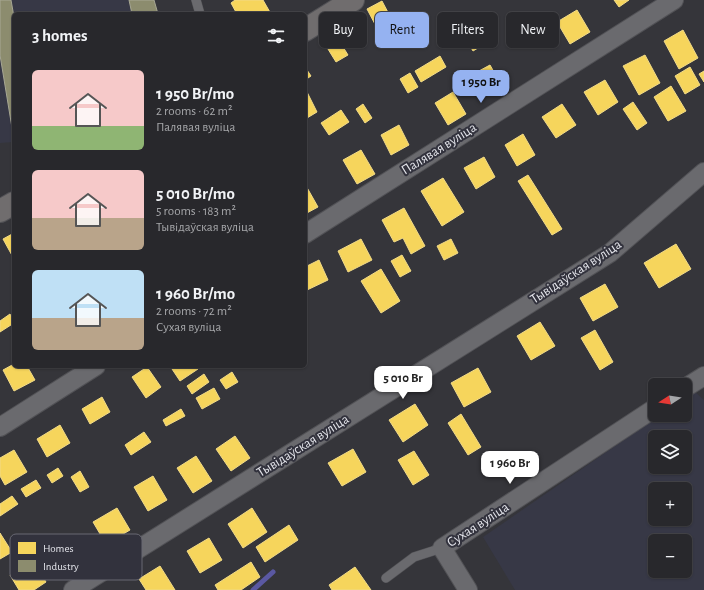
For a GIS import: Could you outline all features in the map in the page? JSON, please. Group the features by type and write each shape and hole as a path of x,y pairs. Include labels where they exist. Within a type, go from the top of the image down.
{"main road":[{"path":"307,29 353,0"},
{"path":"0,211 12,204"}],"street":[{"name":"Палявая вуліца","path":"307,233 674,0"},
{"name":"Тывідаўская вуліца","path":"142,547 610,253 704,172"},
{"path":"0,427 93,368"},
{"path":"692,384 704,376"},
{"name":"Сухая вуліца","path":"468,590 442,548 648,413"},
{"name":"Тывідаўская вуліца","path":"73,590 89,580"}],"lane":[{"path":"196,0 199,12"},
{"path":"386,578 414,557 442,548"}],"shaded area":[{"path":"0,0 154,0 157,12 12,12 12,142 0,143"},
{"path":"694,391 704,400 704,590 515,590 483,537 650,422 692,422 692,393"}],"building: Homes":[{"path":"235,0 263,0 270,12 236,12 231,3"},
{"path":"614,0 629,0 619,7"},
{"path":"382,1 388,12 375,12 375,24 367,9"},
{"path":"577,10 590,32 570,44 559,25 559,21"},
{"path":"683,30 698,58 679,69 664,41"},
{"path":"327,48 344,48 348,55 336,62"},
{"path":"471,48 478,48 473,51"},
{"path":"645,55 660,83 639,95 623,66"},
{"path":"440,56 446,67 421,82 415,71"},
{"path":"490,65 502,86 489,93 477,72"},
{"path":"690,67 700,85 685,94 675,76"},
{"path":"307,70 311,76 307,79"},
{"path":"704,71 704,82 699,74"},
{"path":"410,73 418,87 408,93 400,79"},
{"path":"605,80 618,102 598,115 584,92"},
{"path":"671,86 686,111 668,121 654,97"},
{"path":"307,92 317,112 307,118"},
{"path":"453,92 466,114 448,125 435,103"},
{"path":"633,102 647,123 637,130 623,109"},
{"path":"363,104 372,118 365,123 356,109"},
{"path":"562,104 576,125 556,138 542,117"},
{"path":"341,110 349,122 329,135 321,123"},
{"path":"399,125 409,145 391,155 381,135"},
{"path":"523,134 535,155 517,166 505,145"},
{"path":"361,150 375,174 357,184 343,160"},
{"path":"484,157 495,177 476,189 464,168"},
{"path":"528,175 562,229 552,235 518,181"},
{"path":"443,178 464,212 442,226 421,191"},
{"path":"307,188 318,207 307,213"},
{"path":"404,208 425,246 411,254 403,238 394,242 382,220"},
{"path":"12,234 12,255 3,239"},
{"path":"361,239 372,260 348,272 338,251"},
{"path":"451,239 458,253 444,260 437,246"},
{"path":"676,244 691,269 659,288 644,263"},
{"path":"402,255 411,271 400,277 391,261"},
{"path":"319,260 328,280 307,290 307,266"},
{"path":"381,269 400,301 381,313 361,281"},
{"path":"605,284 618,307 593,321 580,298"},
{"path":"10,314 12,324 0,332 0,321"},
{"path":"540,322 555,346 531,360 517,336"},
{"path":"595,330 613,362 600,370 581,338"},
{"path":"12,365 12,368 28,368 35,380 14,391 3,370"},
{"path":"148,368 161,387 146,398 132,377"},
{"path":"171,368 197,368 198,369 180,381"},
{"path":"478,368 491,392 464,407 451,383"},
{"path":"232,372 238,382 226,389 220,380"},
{"path":"204,374 209,382 192,394 187,386"},
{"path":"214,388 220,399 202,409 196,398"},
{"path":"102,397 110,412 90,424 82,409"},
{"path":"415,404 428,425 403,442 389,420"},
{"path":"181,409 185,416 166,426 163,420"},
{"path":"461,414 481,447 468,455 448,423"},
{"path":"60,425 70,443 47,457 37,439"},
{"path":"144,432 151,442 131,455 125,445"},
{"path":"235,436 250,458 231,471 216,449"},
{"path":"353,449 366,472 342,486 328,463"},
{"path":"14,450 27,472 5,485 0,476 0,458"},
{"path":"414,451 429,475 413,485 398,460"},
{"path":"196,456 212,481 193,493 177,468"},
{"path":"58,468 63,476 52,483 47,475"},
{"path":"80,471 89,487 80,492 71,477"},
{"path":"153,476 167,500 148,511 134,487"},
{"path":"36,480 41,488 26,497 21,489"},
{"path":"12,496 18,504 0,516 0,504"},
{"path":"117,508 130,530 123,534 100,534 93,522"},
{"path":"252,508 267,532 243,548 228,524"},
{"path":"289,525 298,540 265,562 256,547"},
{"path":"0,533 10,549 10,553 0,559"},
{"path":"209,538 222,560 200,573 187,551"},
{"path":"251,562 260,577 241,590 218,590 215,585"},
{"path":"160,566 175,590 146,590 140,580 142,580 142,577"},
{"path":"355,567 371,590 332,590 329,585"},
{"path":"13,580 45,580 46,582 34,590 19,590"}],"building: Industry":[{"path":"0,0 11,0 13,12 12,128 0,55"},
{"path":"129,0 154,0 157,12 132,12"}],"waterway":[{"path":"253,590 273,572"}]}
